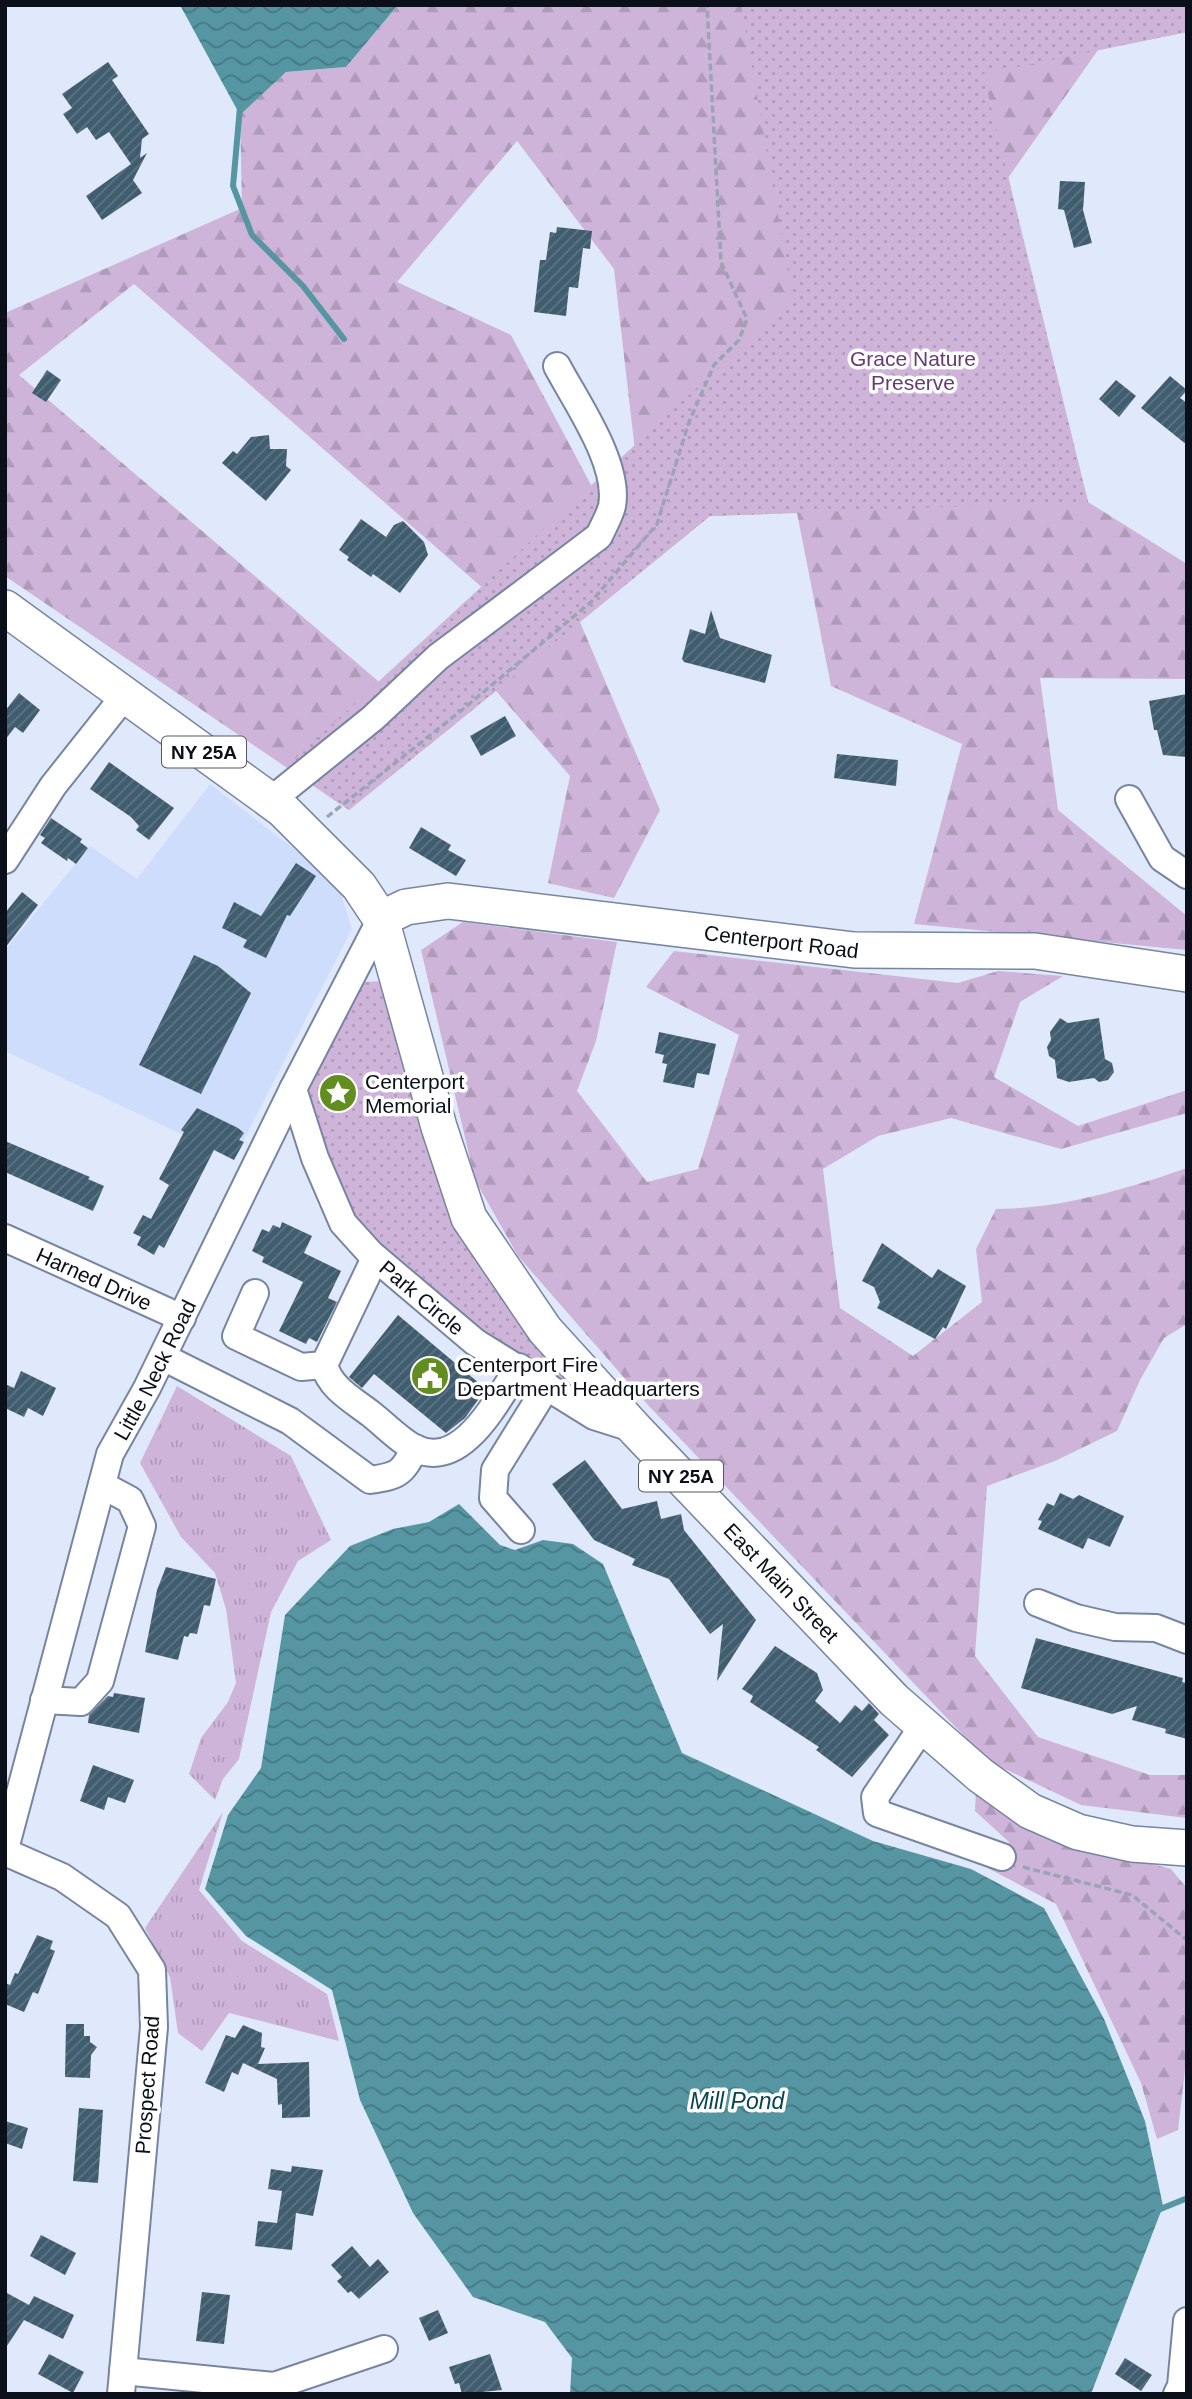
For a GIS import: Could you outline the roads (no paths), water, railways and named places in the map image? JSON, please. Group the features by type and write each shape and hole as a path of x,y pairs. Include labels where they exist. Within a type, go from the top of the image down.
{"main road":[{"name":"NY 25A","path":"5,608 270,801 359,886 381,919"},
{"name":"Centerport Road","path":"381,919 406,907 448,901 854,950 1035,951 1187,974"},
{"name":"East Main Street","path":"381,919 439,1127 470,1218 545,1330 636,1430 894,1700 981,1775 1030,1811 1078,1832 1132,1844 1187,1848"}],"street":[{"path":"270,801 373,718 438,657 598,536 612,506 610,472 593,433 557,366"},
{"path":"5,860 53,786 126,694"},
{"path":"1129,799 1162,859 1187,874"},
{"name":"Little Neck Road","path":"5,1850 110,1454 163,1357 293,1089 381,919"},
{"name":"Park Circle","path":"293,1089 315,1158 343,1223 375,1258 475,1342 594,1416 636,1430"},
{"name":"Harned Drive","path":"5,1238 182,1318"},
{"path":"375,1258 324,1365 332,1383 415,1448 436,1451 455,1448 469,1439 519,1367"},
{"path":"255,1293 236,1336 301,1367 324,1365"},
{"path":"163,1357 290,1421 370,1480 395,1477 406,1466 415,1448"},
{"path":"521,1530 493,1498 495,1471 547,1386"},
{"path":"44,1700 80,1702 100,1681 142,1526 130,1500 102,1485"},
{"path":"1038,1603 1076,1618 1115,1627 1156,1628 1187,1640"},
{"path":"923,1726 874,1797 877,1813 1002,1857"},
{"name":"Prospect Road","path":"5,1850 62,1877 118,1916 152,1970 154,2027 122,2382"},
{"path":"1177,2394 1181,2386 1187,2321"},
{"path":"122,2382 274,2386 384,2349"}],"water":[{"path":"180,5 398,5 346,67 286,72 240,115"},
{"name":"Mill Pond","path":"459,1504 500,1545 515,1550 543,1540 573,1544 603,1564 682,1753 873,1841 971,1869 1044,1908 1104,2019 1145,2121 1163,2206 1091,2394 570,2394 572,2358 545,2322 473,2297 413,2213 360,2100 332,1990 246,1936 205,1889 228,1815 261,1768 285,1615 350,1546 393,1529 429,1522"}],"waterway":[{"path":"240,107 233,186 252,235 303,286 344,339"},
{"path":"1158,2210 1185,2199"}],"place":[{"name":"Centerport Memorial","path":"338,1093"},
{"name":"Centerport Fire Department Headquarters","path":"430,1376"}],"park label":[{"name":"Grace Nature Preserve","path":"913,370"}]}
